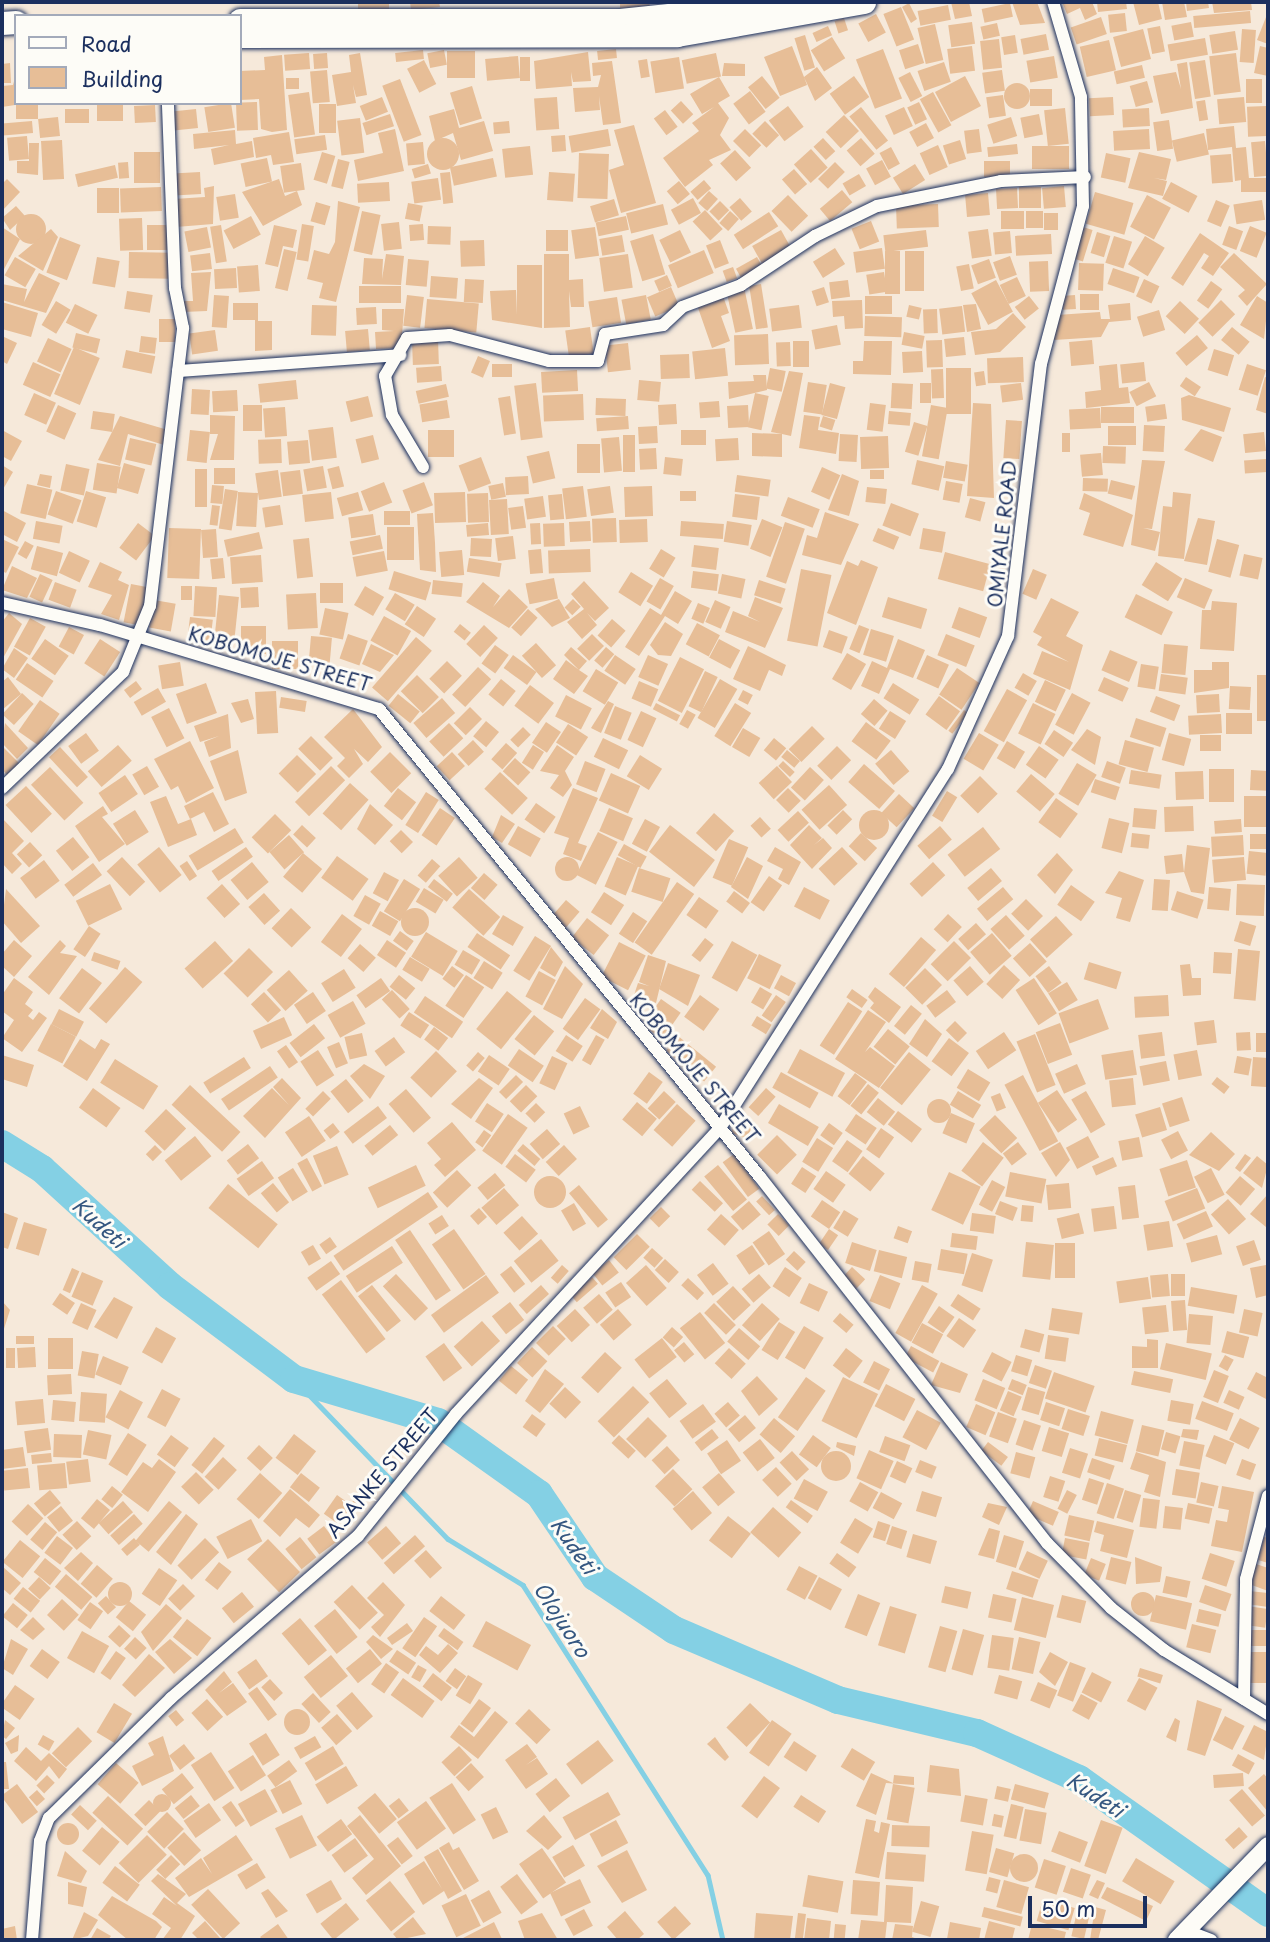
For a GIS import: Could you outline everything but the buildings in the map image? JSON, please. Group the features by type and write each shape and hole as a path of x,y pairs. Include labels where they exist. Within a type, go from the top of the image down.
{"highway":[{"path":"242,20 620,20 793,2"},
{"path":"242,37 677,35 864,2"}],"main road":[{"path":"1181,1935 1268,1846"}],"street":[{"name":"OMIYALE ROAD","path":"720,1128 917,823 1008,636 1041,364 1085,177 1081,96 1053,2"},
{"path":"2,788 123,672 142,639 156,581 183,328 175,288 168,105"},
{"path":"423,467 392,415 385,376 401,355 407,338 450,335 549,361 598,360 605,334 663,326 682,307 741,285 815,236 877,206 1001,181 1085,177"},
{"path":"178,371 401,355"},
{"name":"KOBOMOJE STREET","path":"2,603 142,639 379,709 720,1128 1047,1543 1111,1608 1268,1714"},
{"name":"ASANKE STREET","path":"32,1940 40,1841 49,1818 171,1698 311,1583 456,1414 720,1128"},
{"path":"1244,1699 1246,1579 1268,1496"},
{"path":"1181,1935 1211,1940"}],"waterway":[{"name":"Kudeti","path":"2,1144 42,1169 170,1286 294,1379 438,1422 539,1494 595,1577 674,1630 838,1700 977,1733 1079,1779 1268,1913"},
{"name":"Olojuoro","path":"294,1379 448,1539 523,1585 708,1875 723,1940"}]}
